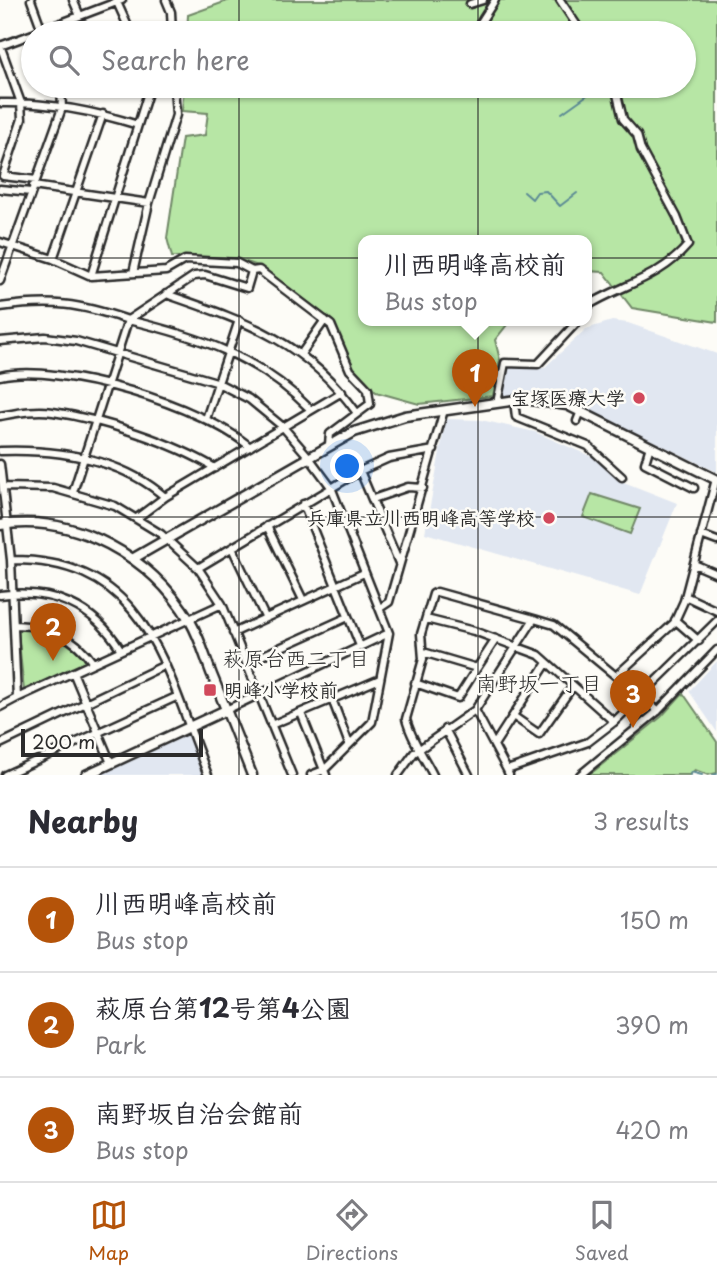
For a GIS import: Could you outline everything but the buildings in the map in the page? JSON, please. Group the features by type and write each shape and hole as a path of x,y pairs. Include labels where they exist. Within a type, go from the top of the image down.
{"street":[{"path":"31,0 35,21"},
{"path":"73,0 80,16"},
{"path":"166,0 171,21"},
{"path":"470,4 483,0"},
{"path":"482,21 495,0"},
{"path":"560,0 574,21"},
{"path":"68,21 118,1 126,21"},
{"path":"21,39 0,46 21,103 22,119 3,176 33,186 149,203"},
{"path":"0,281 62,108 62,98"},
{"path":"91,276 146,98"},
{"path":"133,273 149,203 176,116 175,98"},
{"path":"592,303 615,289 646,279 671,265 688,245 677,218 641,150 637,135 623,119 618,98"},
{"path":"0,103 21,103 103,114 138,125"},
{"path":"53,259 103,114"},
{"path":"0,189 33,186"},
{"path":"0,242 53,259 91,276 166,271 185,260 237,263 252,271 259,270 331,325 349,370 368,388 370,404 330,434 329,444"},
{"path":"73,492 128,320 194,276 205,275 247,288 252,271"},
{"path":"166,294 273,334 301,354 342,391 358,413"},
{"path":"0,307 51,302 85,306 228,349 289,387 311,410"},
{"path":"206,419 216,382 239,320"},
{"path":"301,354 325,320"},
{"path":"497,403 505,363 538,364 573,326"},
{"path":"0,341 45,337 76,341 216,382 249,399 283,427 309,456 331,487 389,633 372,722 325,772 311,775"},
{"path":"0,376 42,373 107,385 206,419 237,435 250,447"},
{"path":"138,518 165,496 342,391"},
{"path":"513,401 516,417 588,446 622,477"},
{"path":"134,558 329,444 379,423 497,403 553,401 581,411 716,479 685,596 675,620 617,675"},
{"path":"380,608 389,602 444,410"},
{"path":"0,416 51,411 189,452 215,468"},
{"path":"577,421 581,411"},
{"path":"650,446 645,463 694,488"},
{"path":"198,568 360,471 389,458 434,450"},
{"path":"0,451 40,451 84,457 125,473 165,496"},
{"path":"0,464 4,524 11,560 18,698"},
{"path":"360,471 399,564"},
{"path":"3,487 73,492 115,506 138,518 167,539 198,568 222,604 292,775"},
{"path":"373,499 408,487 422,488"},
{"path":"303,504 360,646"},
{"path":"4,524 42,524 72,529 134,558 156,579 189,620 252,775"},
{"path":"267,526 303,600"},
{"path":"701,535 717,541"},
{"path":"232,548 265,617"},
{"path":"11,560 51,562 99,580 127,602 152,636 208,775"},
{"path":"694,564 717,574"},
{"path":"233,633 364,573"},
{"path":"433,775 406,719 423,652 421,634 433,594 437,592 554,625 658,711"},
{"path":"0,595 42,594 83,608 108,629 121,650"},
{"path":"685,596 717,611"},
{"path":"0,707 222,604"},
{"path":"246,663 348,617"},
{"path":"426,618 517,645 538,655 614,722"},
{"path":"397,775 407,759 445,729 475,710 534,619"},
{"path":"675,620 699,640"},
{"path":"475,710 508,773 588,741 643,697 717,621"},
{"path":"15,625 45,627 57,632 81,647 93,663"},
{"path":"86,775 389,633"},
{"path":"415,683 458,698 496,639"},
{"path":"580,775 658,711 717,650"},
{"path":"423,652 477,668"},
{"path":"494,745 547,663"},
{"path":"0,744 165,665"},
{"path":"73,672 111,763"},
{"path":"271,725 380,679"},
{"path":"513,716 539,734 573,686"},
{"path":"5,775 176,697"},
{"path":"332,699 349,744"},
{"path":"301,713 325,772"},
{"path":"445,729 469,775"}],"shaded area":[{"name":"宝塚医療大学","path":"612,321 628,323 717,354 717,472 566,399 543,394 502,396 508,366 544,368 586,329"},
{"name":"兵庫県立川西明峰高等学校","path":"446,419 481,420 535,432 599,460 621,481 677,503 640,595 425,533"},
{"path":"717,661 717,732 689,691"},
{"path":"187,734 202,775 98,775"}],"green space":[{"path":"230,0 717,0 717,322 632,308 604,272 592,271 592,235 358,235 358,326 506,326 495,340 500,360 493,396 419,404 376,392 353,370 333,321 261,267 235,258 172,257 167,238 182,138 205,135 208,113 182,111 183,98 696,98 696,21 188,21 188,15"},
{"path":"592,494 640,509 630,534 583,517"},
{"path":"22,629 50,633 70,642 83,655 85,663 24,691 18,632"},
{"path":"683,693 717,742 717,773 708,775 695,770 689,775 589,775 661,717"}],"waterway":[{"path":"562,113 583,98"},
{"path":"524,192 532,199 537,192 546,191 560,206 577,193"},
{"path":"690,775 691,772 702,775"},
{"path":"713,775 717,774"}],"place":[{"name":"宝塚医療大学","path":"639,398"},
{"name":"川西明峰高校前","path":"475,407"},
{"name":"兵庫県立川西明峰高等学校","path":"549,518"},
{"name":"萩原台第12号第4公園","path":"53,661"},
{"name":"明峰小学校前","path":"210,690"},
{"name":"南野坂自治会館前","path":"633,728"}],"district":[{"name":"萩原台西二丁目","path":"296,659"},
{"name":"南野坂一丁目","path":"539,684"}]}
